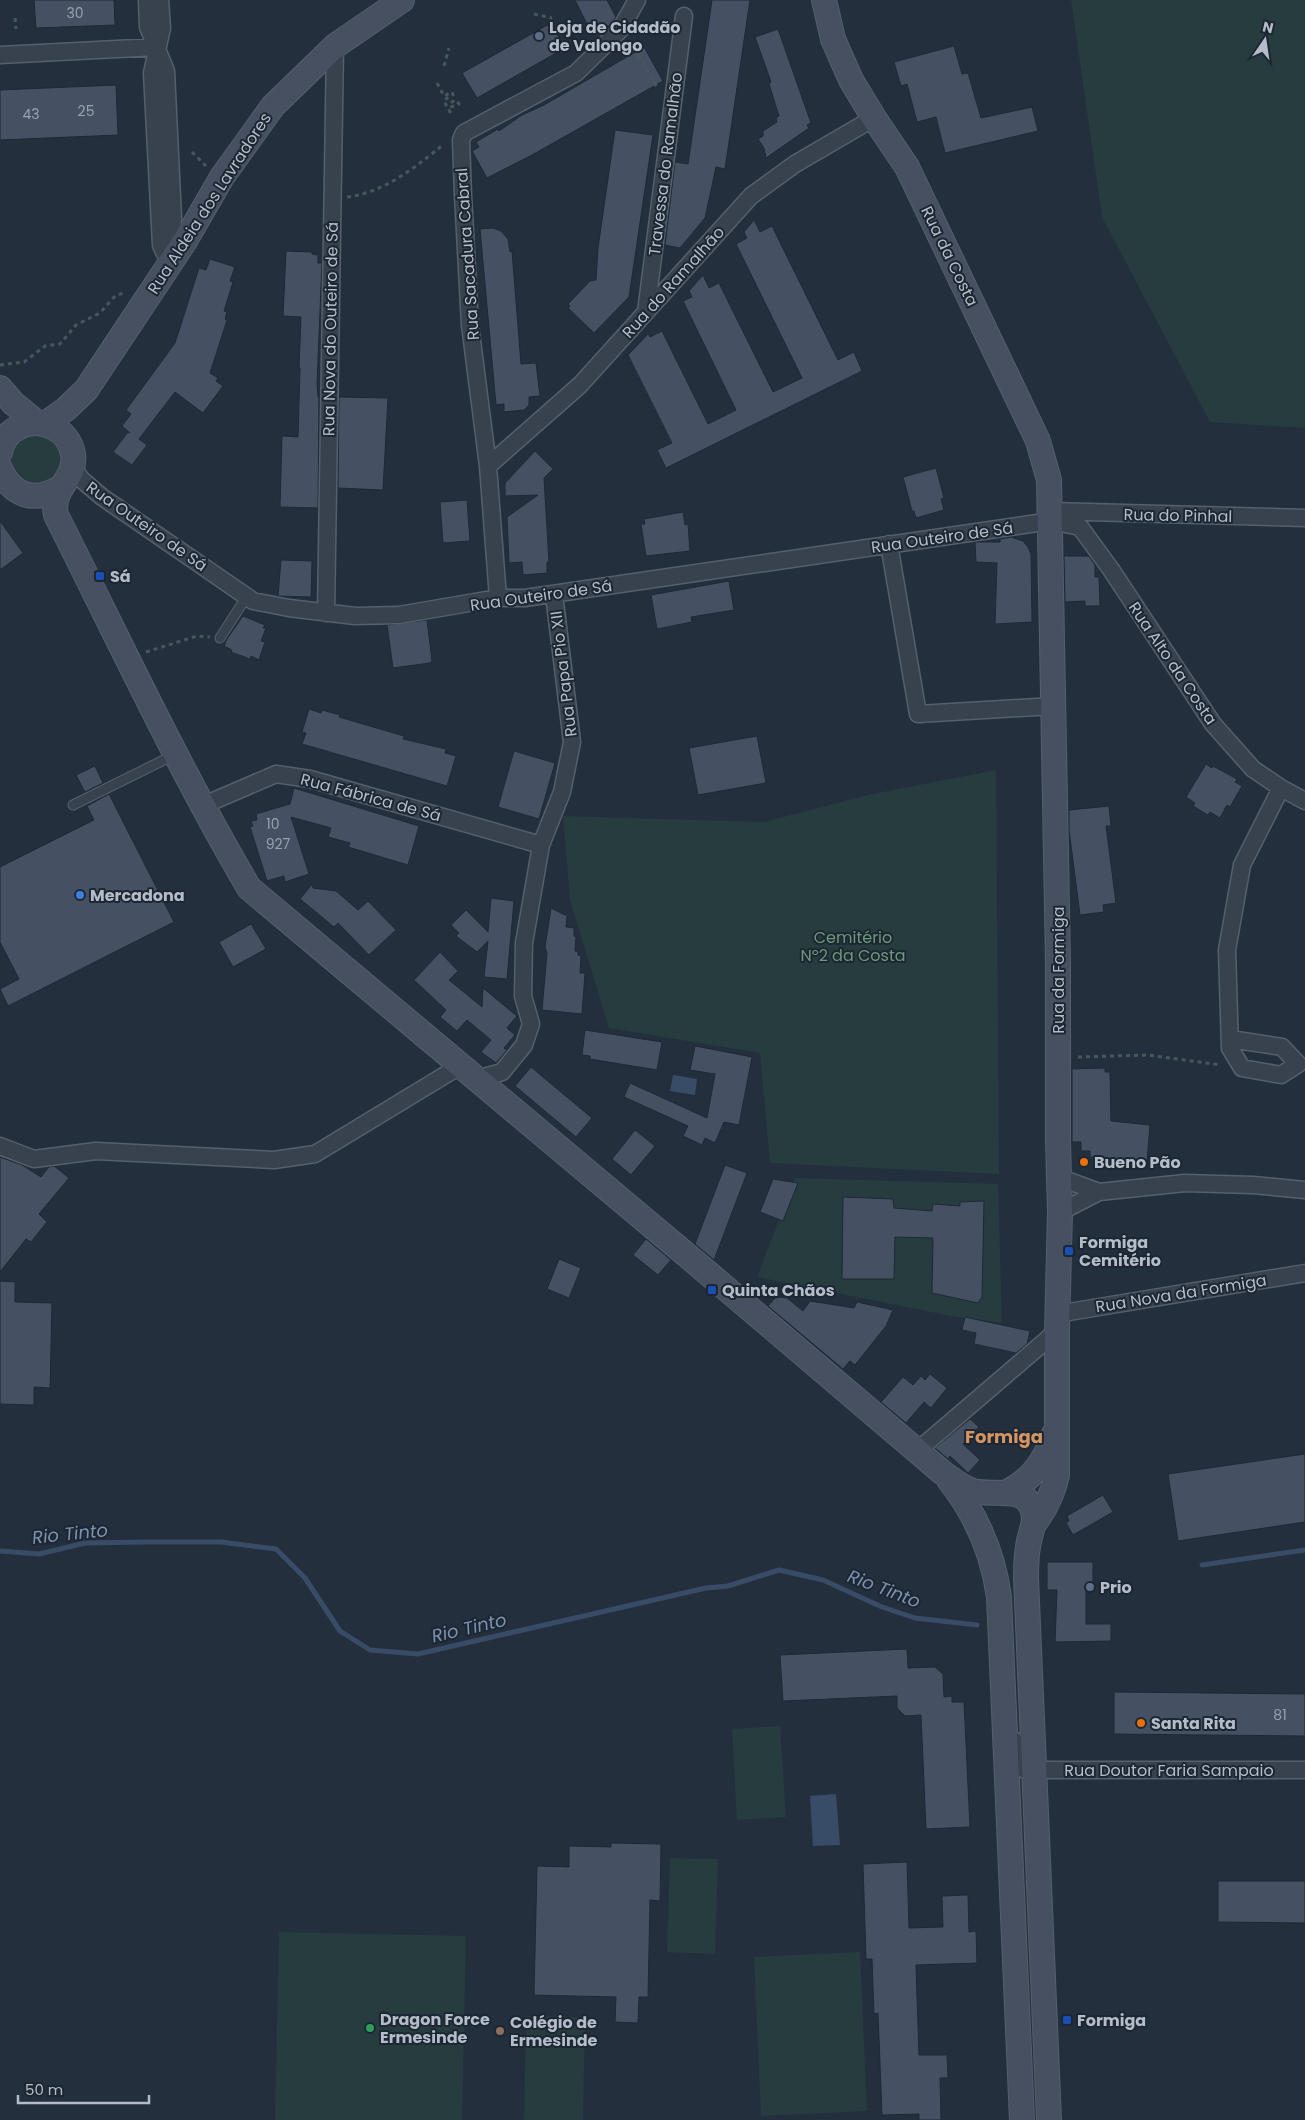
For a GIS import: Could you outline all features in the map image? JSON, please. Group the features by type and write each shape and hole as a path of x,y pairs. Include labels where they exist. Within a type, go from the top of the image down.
{"main road":[{"name":"Rua Aldeia dos Lavradores","path":"1,449 8,435 17,428 41,423 66,409 86,390 169,266 222,177 273,106 334,46 402,0"},
{"name":"Rua da Costa","path":"824,0 834,38 851,80 907,167 1038,441 1049,480 1051,516"},
{"path":"0,388 14,403 41,423 62,433 69,443 73,461 68,479 60,488 56,497 55,507 60,522 135,674 249,888 695,1261 916,1451 960,1485 983,1493 1003,1492 1025,1499 1030,1506 1032,1528 1026,1563 1022,1685 1034,1771 1049,2120"},
{"name":"Rua Aldeia dos Lavradores","path":"73,461 76,417 86,390"},
{"path":"0,404 4,428 1,449"},
{"path":"0,469 5,480 13,489 47,506 60,522"},
{"path":"0,496 49,494 60,488"},
{"name":"Rua da Formiga","path":"1032,1528 1051,1497 1057,1475 1057,1322 1060,1212 1057,1057 1057,828 1053,706 1051,516"},
{"name":"Rua da Formiga","path":"1003,1492 1018,1487 1036,1470 1054,1436 1057,1420"},
{"path":"943,1472 955,1488 982,1534 1000,1547 1009,1547 1026,1539 1032,1528"},
{"path":"1003,1492 990,1497 983,1503 978,1521 997,1581 1001,1632 1022,2120"}],"street":[{"path":"147,0 148,27 166,71 173,218 169,266"},
{"path":"156,47 162,28 160,0"},
{"name":"Rua Sacadura Cabral","path":"498,598 488,466 470,325 462,195 461,140 464,133 576,73 620,30 637,0"},
{"name":"Travessa do Ramalhão","path":"646,312 684,16"},
{"name":"Rua Nova do Outeiro de Sá","path":"326,613 334,46"},
{"path":"0,56 156,47"},
{"name":"Rua do Ramalhão","path":"488,466 580,384 751,196 795,164 874,118"},
{"name":"Rua Outeiro de Sá","path":"73,461 81,479 91,488 253,601 289,608 356,616 399,615 498,598 525,598 554,594 890,544 1051,516"},
{"name":"Rua do Pinhal","path":"1051,516 1305,518"},
{"name":"Rua Alto da Costa","path":"1051,516 1080,527 1213,724 1253,769 1280,788 1305,801"},
{"path":"890,544 918,714 1053,706"},
{"name":"Rua Papa Pio XII","path":"0,1146 34,1159 96,1151 274,1160 314,1154 469,1073 502,1072 524,1045 531,1024 523,996 524,943 541,845 562,792 572,742 554,594"},
{"name":"Rua Fábrica de Sá","path":"204,805 276,774 285,775 310,779 541,845"},
{"path":"1230,1039 1282,1047 1301,1063 1281,1075 1242,1068 1230,1048 1227,950 1242,865 1280,788"},
{"path":"1058,1177 1099,1192"},
{"path":"1060,1212 1099,1192 1185,1183 1253,1185 1305,1190"},
{"name":"Rua Nova da Formiga","path":"1057,1322 1305,1273"},
{"path":"916,1451 1057,1322"},
{"path":"1003,1712 1015,1734 1016,1757 1019,1765 1026,1770 1034,1771"},
{"name":"Rua Doutor Faria Sampaio","path":"1034,1771 1305,1770"},
{"path":"1009,1830 1018,1811 1018,1785 1020,1778 1034,1771"}],"lane":[{"path":"220,638 246,596"},
{"path":"73,805 177,754"},
{"path":"1001,1632 1022,1685"}],"path":[{"path":"534,14 552,18"},
{"path":"16,18 16,29"},
{"path":"444,66 449,48"},
{"path":"638,55 658,91"},
{"path":"437,83 444,96 452,92 453,95 444,100 446,105 456,100 459,104 448,108 452,114"},
{"path":"332,199 359,196 407,174 444,144"},
{"path":"192,152 207,167"},
{"path":"0,365 24,362 45,346 60,344 76,325 100,313 115,296 125,292"},
{"path":"135,674 145,669 138,654 197,636 220,638"},
{"path":"1057,1057 1148,1055 1242,1068"}],"green space":[{"path":"1071,0 1305,0 1305,428 1210,422 1102,217"},
{"path":"36,433 50,437 58,445 62,459 58,473 50,481 36,485 22,481 14,473 10,459 14,445 22,437"},
{"name":"Cemitério Nº2 da Costa","path":"996,770 999,1174 770,1163 760,1053 609,1028 570,900 563,816 764,822 868,795"},
{"path":"795,1178 998,1184 1002,1323 956,1317 757,1277"},
{"path":"780,1726 786,1817 737,1820 732,1729"},
{"path":"670,1858 718,1859 715,1954 667,1952"},
{"name":"Dragon Force Ermesinde","path":"279,1932 466,1936 462,2120 275,2120"},
{"path":"860,1952 867,2111 761,2116 754,1957"},
{"path":"526,2016 585,2017 583,2120 524,2120"}],"water":[{"path":"673,1075 697,1079 695,1095 670,1091"},
{"path":"836,1794 840,1845 813,1846 810,1796"}],"building":[{"path":"34,0 114,0 115,25 36,28"},
{"path":"575,0 607,0 616,17 611,25 592,34"},
{"path":"712,0 750,0 725,169 716,167 705,218 680,248 665,245 675,162 688,164"},
{"path":"551,23 565,48 477,98 462,73"},
{"path":"778,29 811,123 807,125 809,128 766,158 764,148 758,139 763,136 763,131 777,122 776,118 779,116 769,84 771,82 755,37"},
{"path":"954,46 962,74 968,73 981,118 1032,107 1038,131 945,153 936,117 917,122 907,84 901,86 894,62"},
{"path":"644,47 663,81 532,155 487,178 472,151 479,147 476,142 498,129 499,131 522,115 544,105"},
{"path":"116,85 118,135 0,140 0,90"},
{"path":"615,130 653,135 629,297 594,333 568,308 570,306 568,304 590,281 596,280 598,248"},
{"path":"754,220 760,232 772,226 838,360 854,352 862,371 666,468 657,450 672,443 628,355 648,334 650,337 662,331 708,424 736,410 683,301 692,297 689,291 703,275 709,288 719,283 773,392 802,378 736,244 747,238 744,232"},
{"path":"493,228 501,231 508,239 510,252 512,251 521,364 536,363 540,396 529,397 529,405 524,410 504,412 504,404 496,405 480,229"},
{"path":"286,251 312,252 312,254 318,255 318,263 322,263 317,384 319,397 318,508 280,507 282,436 298,437 300,368 301,317 283,316"},
{"path":"210,259 235,267 230,281 233,282 224,311 227,312 225,319 227,320 210,373 218,378 216,381 223,386 203,413 175,392 139,439 147,445 132,465 113,452 128,432 130,433 122,426 131,414 126,410 175,343 199,268 206,270"},
{"path":"339,397 388,398 383,490 338,488"},
{"path":"535,451 553,469 544,478 549,562 547,562 547,573 523,575 522,562 509,563 507,517 538,495 505,496 505,483"},
{"path":"936,468 944,498 941,499 944,510 916,518 914,511 912,511 903,477"},
{"path":"467,500 470,541 443,543 440,502"},
{"path":"683,512 685,525 688,524 690,551 646,556 641,524 645,524 644,519"},
{"path":"0,521 23,553 0,570"},
{"path":"1011,537 1023,541 1031,554 1032,622 995,624 997,563 976,562 975,542 1000,542 1000,539"},
{"path":"1064,556 1089,556 1095,565 1095,577 1099,577 1100,606 1085,606 1085,601 1065,602"},
{"path":"281,560 312,561 311,597 278,596"},
{"path":"729,581 734,610 691,617 692,622 657,629 651,595"},
{"path":"243,616 265,625 263,628 266,628 261,641 265,642 259,660 251,656 250,659 231,652 232,650 224,646"},
{"path":"427,620 432,661 430,663 393,668 387,625"},
{"path":"309,709 321,713 322,710 340,715 339,717 404,736 403,739 446,749 445,753 456,756 447,786 302,744 306,733 302,732"},
{"path":"757,736 766,783 698,795 689,748"},
{"path":"514,751 555,763 539,819 498,807"},
{"path":"1206,764 1237,779 1235,782 1242,786 1230,807 1227,805 1220,818 1210,812 1208,815 1193,806 1195,803 1186,797"},
{"path":"95,766 103,783 85,792 76,775"},
{"path":"294,788 419,826 408,865 348,847 350,843 328,837 331,828 291,817 309,874 285,882 284,876 267,881 250,827 253,826 251,821 257,820 256,814 290,804"},
{"name":"Mercadona","path":"109,794 174,922 8,1006 0,989 19,979 0,942 0,867 94,820 87,806"},
{"path":"1109,806 1111,826 1106,826 1116,903 1103,905 1104,912 1080,915 1069,830 1069,810"},
{"path":"312,884 313,888 336,891 358,910 368,901 396,930 369,955 338,923 334,927 300,899"},
{"path":"491,898 514,901 507,979 484,977 488,941 477,952 456,936 459,933 451,925 466,910 488,932"},
{"path":"551,908 567,916 566,927 574,928 574,936 576,937 575,951 581,956 580,973 585,973 582,1014 542,1010 547,953 545,947"},
{"path":"251,924 266,949 233,967 219,942"},
{"path":"440,952 458,971 449,980 482,1007 483,988 517,1016 507,1028 515,1035 504,1048 507,1050 496,1063 481,1052 491,1040 467,1020 457,1031 440,1017 446,1010 414,980"},
{"path":"585,1030 662,1042 657,1070 590,1059 590,1056 582,1055"},
{"path":"695,1046 752,1057 739,1125 724,1122 715,1143 705,1138 702,1145 683,1136 688,1126 624,1097 630,1083 707,1118 715,1074 690,1070"},
{"path":"531,1067 592,1118 576,1137 515,1086"},
{"path":"1105,1068 1105,1072 1110,1072 1111,1121 1150,1125 1147,1162 1090,1157 1090,1151 1081,1151 1081,1142 1072,1142 1072,1069"},
{"path":"635,1130 655,1146 631,1175 612,1159"},
{"path":"0,1157 22,1165 41,1177 49,1167 54,1166 69,1178 39,1214 47,1222 31,1242 26,1239 0,1272"},
{"path":"725,1165 747,1173 714,1260 695,1244"},
{"path":"773,1179 798,1183 783,1221 760,1212"},
{"path":"843,1197 893,1199 894,1208 932,1211 933,1204 960,1206 960,1202 984,1201 982,1297 978,1303 932,1293 933,1238 895,1237 894,1279 842,1279"},
{"path":"646,1239 671,1260 658,1275 633,1255"},
{"path":"559,1259 581,1268 569,1298 547,1289"},
{"path":"0,1281 15,1282 15,1302 52,1303 50,1388 34,1387 34,1405 0,1404"},
{"path":"775,1298 787,1298 803,1311 810,1301 854,1308 857,1302 893,1310 886,1326 855,1365 850,1361 843,1369 768,1306"},
{"path":"965,1317 1030,1331 1027,1344 1016,1353 974,1344 976,1333 962,1330"},
{"path":"930,1374 947,1388 931,1408 924,1402 906,1423 881,1402 903,1377 913,1385 921,1376 925,1380"},
{"path":"970,1419 979,1427 963,1444 980,1460 968,1473 950,1456 948,1459 935,1448"},
{"path":"1305,1454 1305,1522 1178,1541 1168,1474"},
{"path":"1103,1495 1113,1512 1073,1535 1066,1523 1069,1521 1067,1516"},
{"path":"1047,1562 1093,1562 1093,1590 1086,1590 1086,1624 1111,1624 1111,1641 1055,1642 1057,1590 1047,1590"},
{"path":"907,1649 908,1668 935,1667 943,1674 944,1697 952,1696 952,1702 964,1702 970,1827 926,1829 921,1715 905,1716 897,1708 897,1696 783,1701 780,1655"},
{"path":"1114,1692 1305,1694 1305,1736 1114,1734"},
{"path":"611,1843 661,1844 660,1901 650,1900 648,1997 639,1997 638,2023 615,2022 616,1997 534,1995 537,1866 569,1867 569,1846 611,1847"},
{"path":"907,1862 909,1928 943,1927 942,1896 968,1895 969,1932 976,1931 977,1963 916,1965 919,2055 947,2055 948,2078 940,2078 941,2120 919,2120 919,2114 882,2115 878,2013 874,2014 872,1959 866,1959 863,1864"},
{"path":"1218,1881 1305,1881 1305,1923 1218,1922"}],"waterway":[{"name":"Rio Tinto","path":"0,1551 39,1554 85,1543 145,1542 221,1542 276,1549 305,1578 340,1631 370,1650 418,1654 706,1588 728,1586 779,1570 823,1580 882,1607 915,1618 977,1625"},
{"name":"Rio Tinto","path":"1202,1565 1305,1550"}],"place":[{"name":"Loja de Cidadão de Valongo","path":"539,36"},
{"name":"Sá","path":"100,576"},
{"name":"Mercadona","path":"80,895"},
{"name":"Bueno Pão","path":"1084,1162"},
{"name":"Formiga Cemitério","path":"1069,1251"},
{"name":"Quinta Chãos","path":"712,1290"},
{"name":"Prio","path":"1090,1587"},
{"name":"Santa Rita","path":"1141,1723"},
{"name":"Formiga","path":"1067,2020"},
{"name":"Dragon Force Ermesinde","path":"370,2028"},
{"name":"Colégio de Ermesinde","path":"500,2031"}],"district":[{"name":"Formiga","path":"1004,1437"}]}
